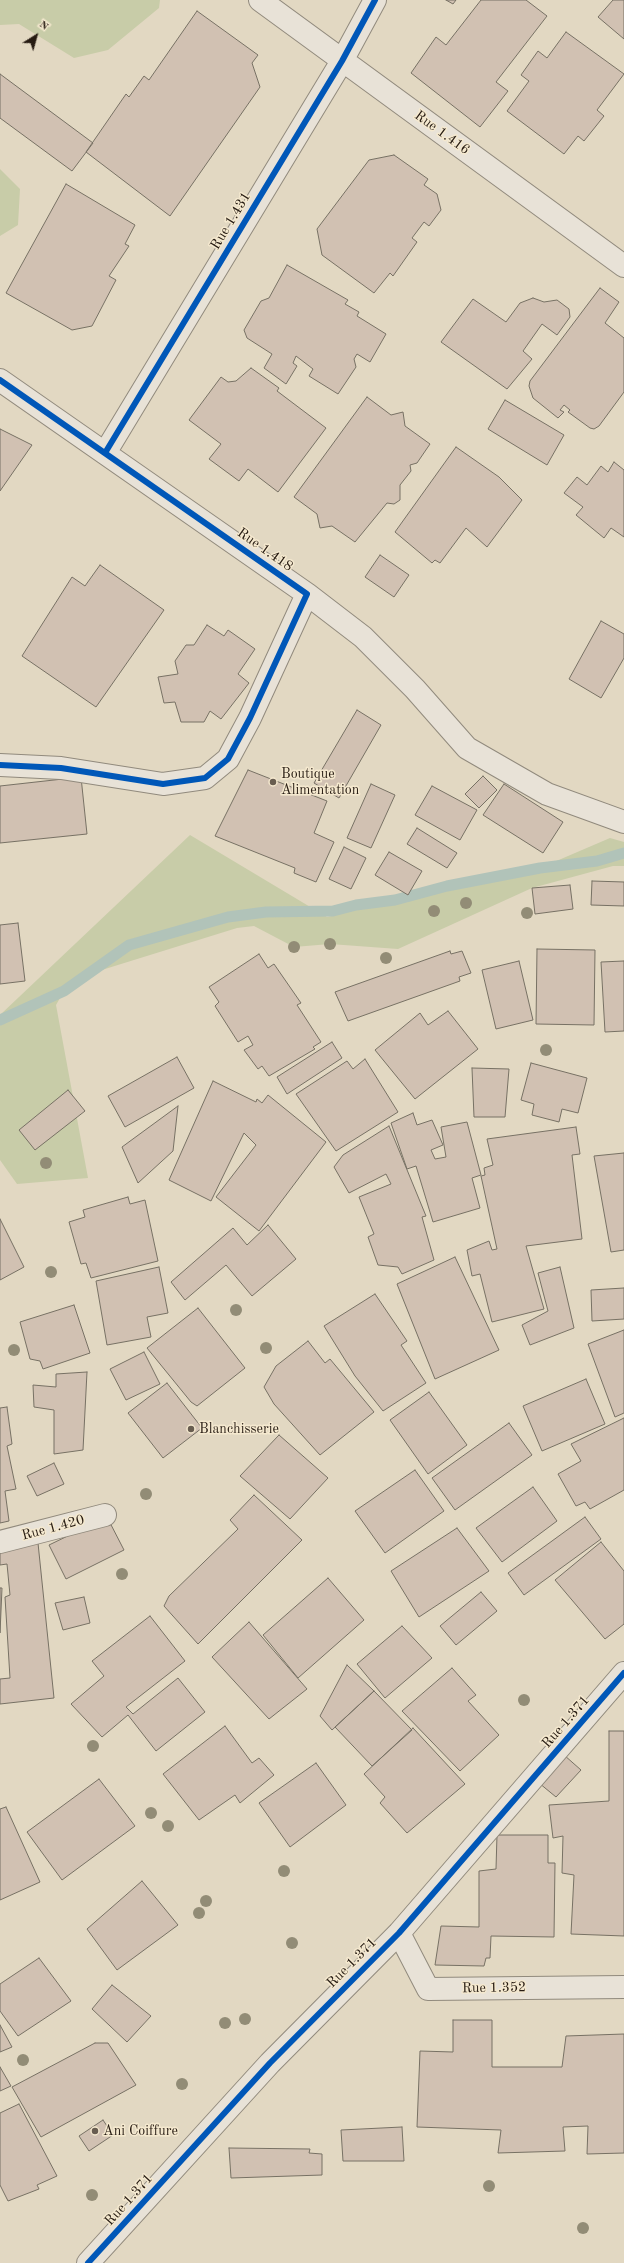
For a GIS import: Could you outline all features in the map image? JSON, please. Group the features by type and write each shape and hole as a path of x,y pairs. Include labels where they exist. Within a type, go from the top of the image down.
{"street":[{"name":"Rue 1.416","path":"260,0 624,266"},
{"name":"Rue 1.431","path":"105,453 342,61 375,0"},
{"name":"Rue 1.418","path":"0,380 307,594 363,637 415,689 467,748 547,794 624,822"},
{"path":"0,765 61,768 163,784 204,778 228,759 250,718 307,594"},
{"name":"Rue 1.420","path":"0,1542 105,1515"},
{"name":"Rue 1.371","path":"88,2263 270,2063 399,1932 624,1673"},
{"name":"Rue 1.352","path":"399,1932 428,1989 624,1987"}],"green space":[{"path":"0,0 160,0 159,8 108,50 74,58 19,24 0,25"},
{"path":"0,169 20,189 18,225 0,236"},
{"path":"190,835 327,917 395,900 408,895 540,868 610,838 624,842 624,866 613,866 532,888 398,949 330,944 294,947 254,926 237,928 76,978 64,991 56,1005 88,1178 17,1184 0,1160 0,1015"}],"building":[{"path":"446,0 456,0 453,4"},
{"path":"481,0 526,0 547,16 496,82 508,91 480,127 411,73 436,37 446,45"},
{"path":"613,0 624,0 624,39 598,17"},
{"path":"197,11 258,55 252,63 260,87 170,216 86,152 126,94 129,97 144,76 149,80"},
{"path":"566,32 624,74 597,110 604,116 584,141 578,136 564,154 507,111 529,81 521,75 538,51 547,58"},
{"path":"0,74 93,143 72,171 0,118"},
{"path":"394,155 428,179 424,185 437,194 441,210 429,226 424,222 412,238 417,242 393,276 390,273 374,293 322,255 317,229 369,160"},
{"path":"66,184 135,225 125,244 129,246 109,276 116,280 92,326 72,330 6,293"},
{"path":"287,265 348,300 345,304 359,312 357,316 386,334 370,362 357,354 354,359 356,367 338,394 309,376 313,369 296,356 293,363 297,366 286,384 264,368 272,354 247,338 244,330 261,301 269,298"},
{"path":"600,288 619,302 605,323 624,338 624,392 599,426 594,429 590,428 568,412 570,410 564,405 560,410 564,412 558,418 533,398 529,386 530,381"},
{"path":"533,298 544,302 557,300 569,309 570,317 557,335 542,324 523,351 532,359 507,389 441,342 473,299 506,322 520,303"},
{"path":"251,368 279,388 277,391 326,428 278,492 248,469 239,481 209,459 221,444 189,420 221,377 228,382 236,381"},
{"path":"367,397 391,415 403,412 405,426 430,444 417,463 410,465 411,471 400,485 400,500 394,504 387,503 355,542 332,526 320,528 317,514 294,497"},
{"path":"505,400 564,435 547,465 488,429"},
{"path":"0,429 32,445 0,491"},
{"path":"456,447 499,477 522,500 487,547 466,528 440,563 435,560 432,563 395,532"},
{"path":"614,462 624,470 624,537 611,528 604,538 576,515 583,507 564,493 577,477 587,485 601,466 608,472"},
{"path":"380,555 409,575 394,597 365,577"},
{"path":"100,565 164,610 96,707 22,656 72,577 85,586"},
{"path":"601,621 624,634 624,658 601,698 569,679"},
{"path":"207,625 224,636 228,630 255,649 238,674 249,683 221,719 210,711 204,722 181,722 175,702 164,703 158,677 178,674 175,661 186,645 194,645"},
{"path":"357,710 381,725 339,798 314,783"},
{"path":"248,770 327,801 314,833 334,842 316,882 294,873 295,868 215,836"},
{"path":"483,776 497,790 479,808 465,794"},
{"path":"81,777 87,834 0,843 0,786"},
{"path":"371,784 395,795 371,848 347,838"},
{"path":"504,784 563,822 543,853 483,815"},
{"path":"432,786 477,810 460,840 415,815"},
{"path":"417,828 457,853 447,868 407,844"},
{"path":"344,847 366,858 351,889 329,879"},
{"path":"389,852 422,871 408,895 375,875"},
{"path":"592,881 624,882 624,906 591,905"},
{"path":"570,885 573,909 535,914 532,888"},
{"path":"18,923 25,981 0,984 0,925"},
{"path":"537,949 595,950 594,1025 536,1024"},
{"path":"450,951 451,954 462,951 471,973 459,977 460,981 348,1021 335,992"},
{"path":"259,954 268,968 274,964 301,1003 297,1005 321,1042 313,1047 315,1049 269,1076 262,1066 258,1069 244,1050 253,1045 248,1036 238,1042 215,1006 219,1002 209,987"},
{"path":"519,961 533,1020 496,1029 482,970"},
{"path":"624,961 624,1031 605,1032 601,962"},
{"path":"448,1011 478,1049 415,1099 375,1050 420,1013 428,1025"},
{"path":"332,1042 342,1058 287,1094 277,1077"},
{"path":"177,1057 194,1088 125,1127 108,1096"},
{"path":"365,1059 398,1112 336,1151 296,1094 347,1061 353,1069"},
{"path":"531,1063 587,1078 578,1113 562,1109 559,1122 532,1115 534,1104 521,1100"},
{"path":"472,1068 509,1069 505,1117 474,1117"},
{"path":"213,1081 256,1102 257,1099 262,1103 268,1095 326,1142 259,1231 216,1197 256,1145 244,1133 211,1201 169,1180"},
{"path":"68,1090 85,1111 35,1150 19,1130"},
{"path":"178,1106 173,1151 138,1183 122,1147"},
{"path":"413,1113 417,1125 432,1120 443,1145 431,1150 435,1159 446,1157 441,1127 467,1122 481,1175 472,1178 480,1208 433,1222 416,1166 407,1169 391,1123"},
{"path":"389,1126 426,1216 422,1217 434,1260 402,1274 398,1267 378,1265 368,1237 374,1234 359,1197 391,1184 386,1174 349,1193 334,1167 343,1155"},
{"path":"576,1127 580,1154 572,1155 582,1239 526,1246 544,1309 492,1322 480,1274 472,1276 467,1250 489,1241 492,1250 497,1249 481,1176 485,1175 484,1168 493,1165 487,1139"},
{"path":"624,1153 624,1250 611,1252 594,1156"},
{"path":"128,1197 130,1204 145,1200 158,1261 91,1278 86,1263 81,1264 69,1222 85,1217 83,1210"},
{"path":"0,1219 24,1267 0,1280"},
{"path":"268,1225 296,1259 252,1296 226,1265 185,1300 171,1282 233,1228 247,1245"},
{"path":"455,1257 499,1350 435,1379 397,1284"},
{"path":"159,1267 168,1313 147,1317 151,1337 107,1345 96,1281"},
{"path":"560,1267 574,1328 530,1345 522,1325 548,1311 538,1273"},
{"path":"624,1288 624,1319 592,1321 591,1290"},
{"path":"375,1294 407,1341 401,1345 426,1383 383,1411 355,1376 324,1326"},
{"path":"74,1305 90,1353 43,1369 40,1361 30,1359 20,1322"},
{"path":"198,1308 245,1368 197,1406 191,1402 147,1348"},
{"path":"624,1330 624,1413 615,1417 588,1344"},
{"path":"308,1341 325,1363 330,1359 374,1412 320,1455 274,1404 264,1387 276,1366"},
{"path":"144,1352 160,1384 126,1400 110,1369"},
{"path":"87,1372 83,1450 54,1454 54,1410 34,1407 33,1385 56,1387 56,1374"},
{"path":"586,1379 605,1424 542,1451 523,1406"},
{"path":"167,1383 202,1428 163,1458 128,1413"},
{"path":"429,1392 467,1445 428,1474 390,1420"},
{"path":"7,1407 12,1444 7,1446 16,1489 5,1491 9,1521 0,1523 0,1408"},
{"path":"624,1418 624,1490 590,1509 585,1502 576,1506 558,1474 581,1461 571,1444"},
{"path":"509,1423 532,1455 455,1510 432,1478"},
{"path":"279,1435 328,1478 290,1519 240,1476"},
{"path":"54,1463 64,1484 37,1496 27,1476"},
{"path":"415,1470 444,1511 385,1553 355,1511"},
{"path":"533,1487 557,1521 502,1562 476,1528"},
{"path":"254,1495 302,1540 198,1644 164,1606 169,1596 238,1529 230,1520"},
{"path":"107,1517 124,1550 66,1579 49,1545"},
{"path":"585,1517 601,1539 524,1595 508,1573"},
{"path":"457,1528 489,1571 419,1617 391,1571"},
{"path":"601,1542 624,1571 624,1624 605,1639 555,1580"},
{"path":"38,1543 54,1698 0,1704 0,1679 10,1678 5,1597 10,1595 7,1564 0,1565 0,1549"},
{"path":"328,1578 364,1620 298,1678 263,1635"},
{"path":"0,1588 2,1588 0,1633"},
{"path":"481,1592 497,1611 456,1645 440,1626"},
{"path":"84,1597 90,1623 63,1630 55,1603"},
{"path":"150,1616 185,1661 126,1707 133,1714 178,1678 205,1712 156,1751 128,1715 102,1737 71,1704 104,1676 92,1661"},
{"path":"249,1622 307,1689 269,1719 212,1657"},
{"path":"402,1626 432,1658 385,1698 357,1664"},
{"path":"347,1665 374,1691 332,1730 320,1716"},
{"path":"452,1668 476,1695 468,1701 499,1735 460,1771 402,1711"},
{"path":"374,1691 412,1730 372,1766 335,1727"},
{"path":"225,1726 252,1763 259,1758 274,1775 240,1803 235,1795 199,1820 163,1774"},
{"path":"413,1728 465,1784 407,1833 380,1803 385,1797 364,1774"},
{"path":"609,1731 624,1731 624,1936 571,1934 574,1875 562,1873 563,1836 553,1838 549,1805 609,1801"},
{"path":"564,1755 581,1770 556,1797 539,1783"},
{"path":"316,1763 346,1805 290,1847 259,1803"},
{"path":"99,1779 135,1826 62,1880 27,1832"},
{"path":"6,1807 40,1882 0,1900 0,1809"},
{"path":"497,1835 548,1835 548,1863 555,1863 554,1937 491,1936 490,1958 486,1958 484,1966 435,1965 441,1926 479,1927 479,1871 496,1869"},
{"path":"142,1881 178,1925 117,1970 87,1929"},
{"path":"39,1958 71,2001 18,2036 0,2011 0,1984"},
{"path":"112,1985 151,2016 127,2042 92,2009"},
{"path":"453,2020 492,2020 492,2067 562,2067 566,2036 624,2034 624,2153 587,2154 588,2126 563,2127 565,2151 498,2153 501,2130 417,2127 420,2051 453,2052"},
{"path":"0,2025 12,2047 0,2052"},
{"path":"95,2043 108,2043 136,2085 41,2137 12,2087"},
{"path":"0,2067 11,2086 0,2091"},
{"path":"19,2104 57,2176 37,2185 39,2189 8,2201 0,2185 0,2113"},
{"path":"103,2120 113,2135 89,2151 79,2136"},
{"path":"402,2127 404,2161 343,2161 341,2130"},
{"path":"229,2148 310,2149 309,2153 322,2154 322,2175 231,2178"}],"waterway":[{"path":"0,1020 64,991 129,945 228,917 266,912 333,911 356,905 395,900 447,886 540,868 597,861 624,853"}],"cycle path":[{"path":"105,453 342,61 375,0"},
{"path":"0,380 307,594 250,718 228,759 205,778 163,784 61,768 0,765"},
{"path":"88,2263 270,2063 399,1933 624,1673"}],"place":[{"name":"Boutique Alimentation","path":"273,782"},
{"name":"Blanchisserie","path":"191,1429"},
{"name":"Ani Coiffure","path":"95,2131"}]}
